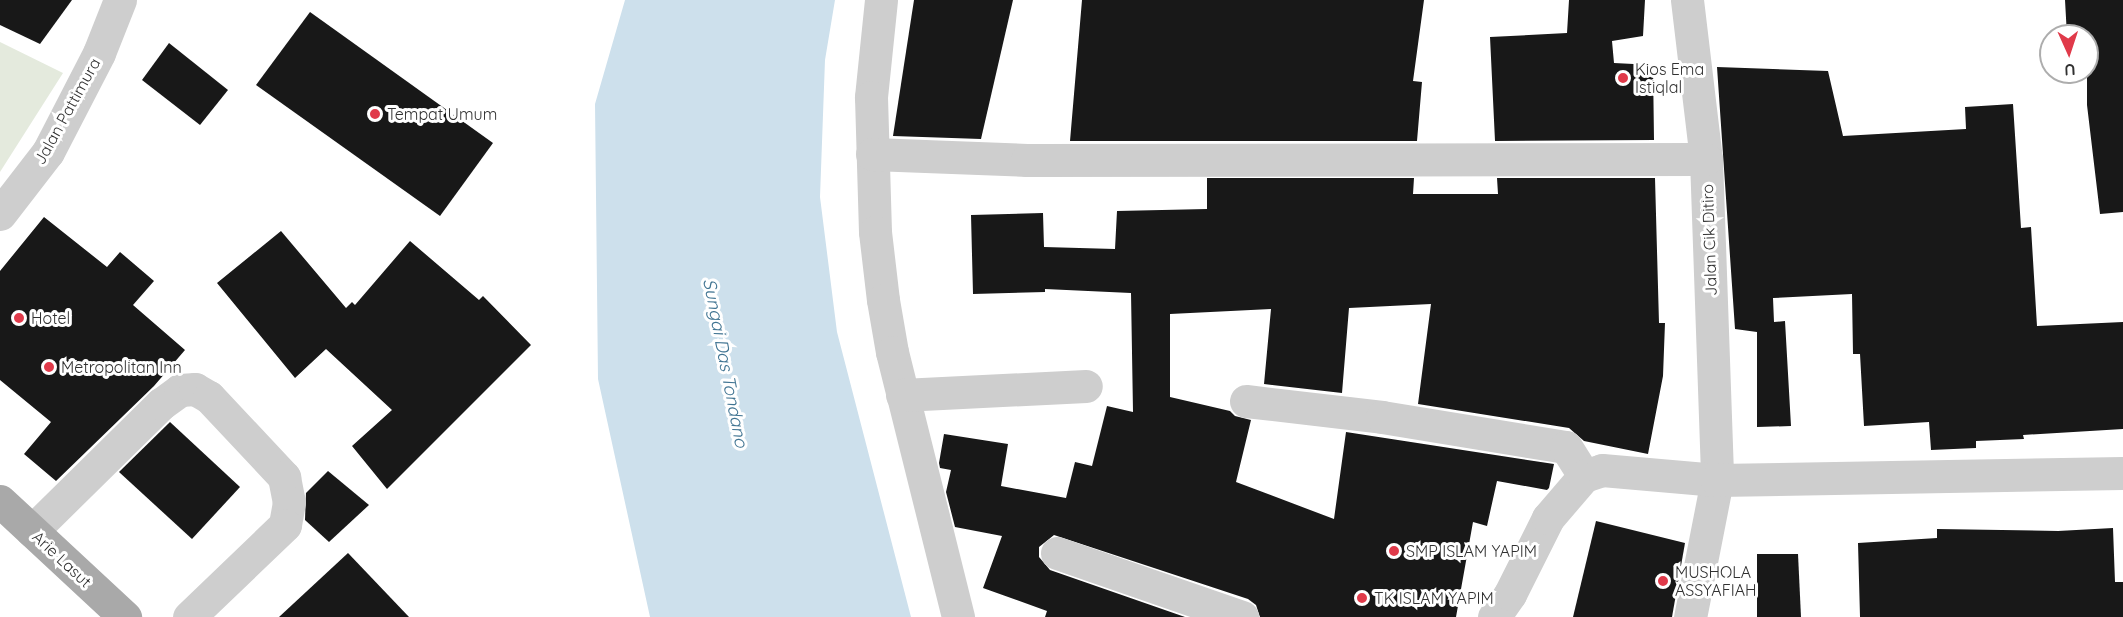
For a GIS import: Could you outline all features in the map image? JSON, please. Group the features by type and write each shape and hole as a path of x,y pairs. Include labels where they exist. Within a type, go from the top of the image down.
{"main road":[{"name":"Arie Lasut","path":"0,501 124,617"}],"street":[{"name":"Jalan Pattimura","path":"0,214 48,152 99,53 120,0"},
{"path":"881,0 873,62 872,154 883,300 902,395 958,617"},
{"name":"Jalan Cik Ditiro","path":"1687,0 1706,159 1717,480 1690,617"},
{"path":"872,154 1027,160 1706,159"},
{"path":"902,395 1086,386"},
{"path":"32,531 161,404 180,390 195,389 208,397 284,477 288,502 285,525 189,617"},
{"path":"1246,401 1382,417 1566,447 1584,476"},
{"path":"1494,617 1510,594 1548,518 1584,476 1602,470 1717,480 2123,473"},
{"path":"1057,553 1242,617"}],"shaded area":[{"path":"0,42 63,73 0,172"}],"water":[{"name":"Sungai Das Tondano","path":"625,0 835,0 825,60 820,197 837,332 911,617 650,617 598,379 595,104"}],"building":[{"path":"0,0 72,0 40,44 0,25"},
{"path":"914,0 1013,0 981,139 893,136"},
{"path":"1082,0 1424,0 1413,81 1422,82 1417,141 1070,141"},
{"path":"1569,0 1645,0 1643,36 1612,41 1614,63 1653,65 1654,140 1495,141 1490,37 1567,33"},
{"path":"2065,0 2123,0 2123,212 2100,214 2087,105 2087,84 2099,84 2099,24 2066,24"},
{"name":"Tempat Umum","path":"310,12 493,143 440,216 256,85"},
{"path":"169,43 228,90 200,125 142,80"},
{"path":"1717,67 1828,71 1843,136 1966,129 1965,107 2013,104 2021,228 2031,227 2037,326 2123,322 2123,429 2023,435 2024,439 1976,441 1976,448 1931,450 1929,422 1864,426 1860,354 1853,354 1852,294 1773,298 1774,322 1785,321 1791,426 1757,427 1757,332 1735,329"},
{"path":"1207,178 1414,178 1413,194 1498,194 1497,178 1655,178 1659,323 1665,323 1663,376 1648,454 1584,441 1569,428 1418,404 1431,304 1349,308 1342,393 1264,384 1271,309 1170,314 1170,397 1230,411 1235,416 1251,420 1236,482 1334,519 1346,432 1554,464 1549,488 1547,490 1497,481 1487,526 1473,522 1456,617 1260,617 1256,605 1248,599 1054,535 1039,547 1039,557 1050,570 1185,617 1045,617 1047,611 983,588 1002,536 955,527 946,492 951,470 940,468 939,463 944,434 1008,444 1001,486 1066,498 1075,462 1092,466 1107,406 1133,412 1131,293 1045,289 1045,292 973,294 971,215 1043,213 1044,247 1115,249 1117,211 1207,209"},
{"path":"44,217 107,267 120,252 154,281 133,305 185,350 154,386 56,481 24,454 51,422 0,380 0,271"},
{"path":"281,231 346,308 352,302 355,305 410,241 479,300 483,296 531,345 387,489 352,446 392,410 326,349 295,378 217,283"},
{"path":"170,422 240,487 192,539 119,472"},
{"path":"328,471 369,505 329,542 305,520 306,493"},
{"path":"1596,521 1685,543 1672,617 1573,617"},
{"path":"2113,528 2115,582 2123,582 2123,617 1860,617 1858,543 1937,538 1937,529 2058,531"},
{"path":"348,553 409,617 279,617"},
{"path":"1757,554 1798,554 1801,617 1757,617"}],"place":[{"name":"Kios Ema Istiqlal","path":"1623,78"},
{"name":"Tempat Umum","path":"375,114"},
{"name":"Hotel","path":"19,318"},
{"name":"Metropolitan Inn","path":"49,367"},
{"name":"SMP ISLAM YAPIM","path":"1394,551"},
{"name":"MUSHOLA ASSYAFIAH","path":"1663,581"},
{"name":"TK ISLAM YAPIM","path":"1362,598"}]}
